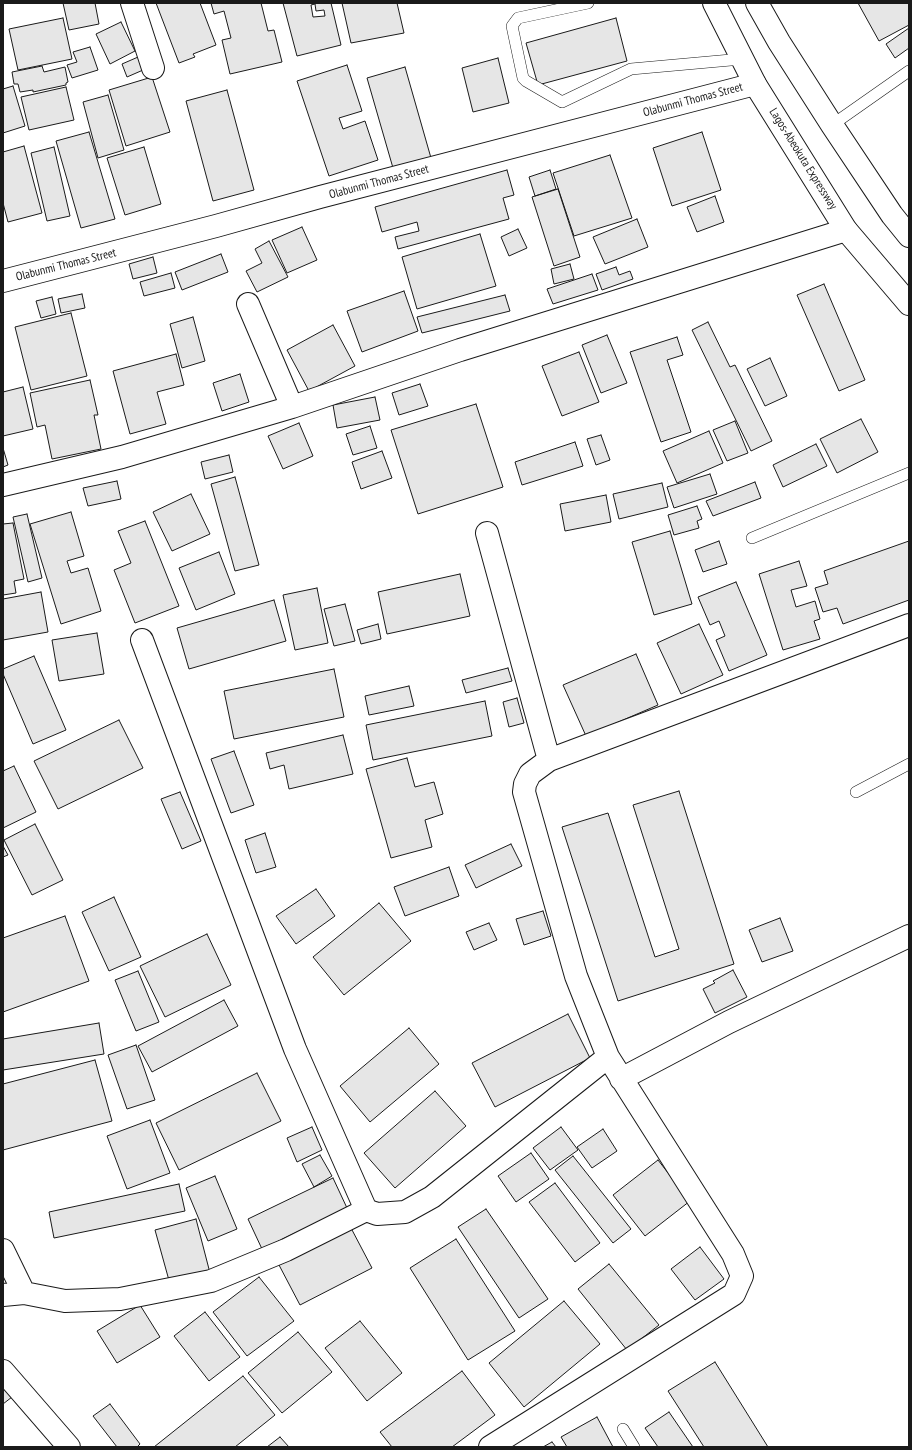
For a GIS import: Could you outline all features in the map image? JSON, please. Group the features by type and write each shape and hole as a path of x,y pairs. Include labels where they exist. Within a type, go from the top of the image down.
{"main road":[{"path":"132,3 153,68"},
{"name":"Lagos-Abeokuta Expressway","path":"714,3 756,84 846,230 909,304"},
{"path":"757,3 779,42 832,125 892,215 909,236"},
{"name":"Olabunmi Thomas Street","path":"3,281 756,84"},
{"path":"3,485 122,457 292,407 460,350 846,230"},
{"path":"248,304 292,407"},
{"path":"487,533 548,760"},
{"path":"490,1447 734,1294 742,1276 733,1254 608,1057 576,976 524,792 525,784 530,774 548,760 909,625"},
{"path":"142,640 295,1050 366,1210 377,1214 405,1212 432,1197 608,1057"},
{"path":"621,1079 729,1022 909,936"},
{"path":"3,1250 13,1294 65,1302 120,1299 212,1281 286,1250 366,1210"},
{"path":"3,1371 69,1447"}],"lane":[{"path":"588,3 518,18 512,26 523,78 562,102 631,69 742,59"},
{"path":"832,125 909,71"},
{"path":"752,538 909,473"},
{"path":"856,792 909,764"},
{"path":"623,1429 634,1447"}],"building":[{"path":"63,3 95,3 99,24 69,30"},
{"path":"156,3 200,3 216,45 193,54 195,57 179,63"},
{"path":"211,3 261,3 268,31 274,30 282,62 230,74 222,40 231,38 224,11 214,14"},
{"path":"283,3 331,3 341,45 297,56"},
{"path":"342,3 397,3 404,33 351,43"},
{"path":"858,3 909,3 909,25 879,41"},
{"path":"315,4 316,11 324,10 325,16 313,17 311,5"},
{"path":"63,18 72,59 18,70 9,29"},
{"path":"616,18 627,61 538,85 526,43"},
{"path":"121,22 135,51 110,64 96,34"},
{"path":"909,28 909,48 895,58 886,44"},
{"path":"90,47 98,70 72,78 67,65 77,62 73,52"},
{"path":"145,54 150,67 127,77 122,64"},
{"path":"498,58 509,103 473,112 462,68"},
{"path":"347,65 362,111 339,118 343,129 365,121 378,160 329,176 297,81"},
{"path":"42,66 44,72 65,67 68,82 66,85 33,92 33,90 20,92 18,84 14,84 12,72"},
{"path":"405,67 431,158 393,168 367,78"},
{"path":"152,77 170,132 126,146 109,90"},
{"path":"13,86 25,126 3,133 3,89"},
{"path":"66,87 74,120 29,130 21,97"},
{"path":"227,90 254,190 213,201 186,101"},
{"path":"108,95 124,150 98,158 83,102"},
{"path":"89,132 115,219 81,228 56,141"},
{"path":"702,132 721,190 672,206 653,148"},
{"path":"24,146 42,213 8,222 3,203 3,152"},
{"path":"54,147 70,216 47,221 31,153"},
{"path":"144,147 161,204 125,215 107,158"},
{"path":"610,155 632,218 574,236 553,173"},
{"path":"507,170 514,195 503,198 509,219 398,249 395,237 419,231 417,222 382,232 375,207"},
{"path":"550,170 556,189 535,196 529,177"},
{"path":"558,189 580,257 554,266 532,197"},
{"path":"715,196 724,222 697,232 687,207"},
{"path":"637,219 648,247 605,264 593,237"},
{"path":"302,227 317,260 287,273 272,240"},
{"path":"518,229 527,248 509,256 501,237"},
{"path":"480,234 496,286 417,309 402,257"},
{"path":"269,241 288,277 257,292 246,271 262,263 255,249"},
{"path":"221,254 228,272 182,290 175,272"},
{"path":"153,257 157,273 133,279 129,264"},
{"path":"570,264 574,279 554,284 551,269"},
{"path":"616,267 619,275 630,271 633,279 602,290 596,274"},
{"path":"171,273 175,288 144,296 140,282"},
{"path":"592,274 598,290 553,304 547,289"},
{"path":"824,284 865,380 839,391 797,295"},
{"path":"404,291 418,331 362,352 347,311"},
{"path":"82,294 85,308 61,313 58,299"},
{"path":"505,295 510,311 422,333 417,317"},
{"path":"52,297 56,314 41,318 36,301"},
{"path":"71,313 87,376 31,390 15,327"},
{"path":"193,317 205,361 182,368 170,324"},
{"path":"708,322 730,367 735,365 772,441 751,451 692,330"},
{"path":"333,325 355,366 309,391 287,350"},
{"path":"607,335 627,383 601,393 582,345"},
{"path":"677,337 683,355 667,360 691,432 661,442 630,352"},
{"path":"579,352 599,402 562,416 542,366"},
{"path":"176,354 184,385 157,392 166,424 130,434 113,371"},
{"path":"770,358 787,396 765,406 747,369"},
{"path":"240,374 249,402 222,411 213,383"},
{"path":"90,380 98,415 94,415 101,449 52,459 45,425 37,427 30,393"},
{"path":"420,384 428,406 399,415 392,393"},
{"path":"23,387 33,429 3,436 3,392"},
{"path":"375,397 380,420 337,428 333,405"},
{"path":"476,404 503,487 418,514 391,430"},
{"path":"861,419 878,452 837,473 820,439"},
{"path":"735,421 748,453 727,461 713,430"},
{"path":"299,423 313,456 283,469 268,436"},
{"path":"370,426 377,448 353,455 346,434"},
{"path":"709,431 723,463 677,483 663,451"},
{"path":"601,435 610,460 596,465 587,439"},
{"path":"575,442 583,466 522,485 515,462"},
{"path":"816,444 827,466 783,487 773,465"},
{"path":"3,448 8,465 3,467"},
{"path":"382,451 392,478 361,489 352,462"},
{"path":"229,455 233,472 205,479 201,462"},
{"path":"710,474 717,494 674,508 667,487"},
{"path":"235,477 259,565 235,571 211,484"},
{"path":"117,481 121,499 88,506 83,488"},
{"path":"755,482 761,498 713,516 706,501"},
{"path":"662,483 668,507 619,519 613,494"},
{"path":"191,494 210,534 172,551 153,512"},
{"path":"606,495 611,522 565,531 560,504"},
{"path":"697,506 702,519 697,521 699,528 674,535 668,515"},
{"path":"71,512 84,556 67,561 71,573 88,568 101,611 61,624 30,524"},
{"path":"27,514 42,578 28,582 13,517"},
{"path":"145,521 179,606 135,623 114,570 131,563 118,531"},
{"path":"13,523 24,579 14,581 16,593 3,595 3,524"},
{"path":"670,531 692,604 654,615 632,542"},
{"path":"719,541 727,564 703,572 695,550"},
{"path":"909,541 909,600 843,624 837,608 823,612 815,588 828,584 824,571"},
{"path":"219,552 235,594 196,610 179,568"},
{"path":"799,561 807,586 791,590 796,607 815,601 820,619 814,621 820,639 783,650 759,574"},
{"path":"460,574 470,616 387,634 378,592"},
{"path":"736,582 767,655 729,671 716,640 725,636 719,621 710,625 698,597"},
{"path":"317,588 328,643 295,650 283,595"},
{"path":"41,592 48,632 3,640 3,599"},
{"path":"274,600 286,641 189,669 177,628"},
{"path":"345,604 355,641 334,646 324,609"},
{"path":"378,624 381,639 361,644 357,630"},
{"path":"699,624 723,675 681,694 657,643"},
{"path":"97,633 104,674 59,681 52,640"},
{"path":"636,654 658,705 586,736 563,685"},
{"path":"34,656 66,730 33,744 3,674 3,669"},
{"path":"508,668 512,681 466,693 462,680"},
{"path":"334,669 344,717 234,739 224,691"},
{"path":"409,686 414,706 369,715 365,696"},
{"path":"517,698 524,723 509,727 503,702"},
{"path":"485,701 492,736 373,760 366,725"},
{"path":"119,720 143,768 58,809 34,761"},
{"path":"343,735 353,774 289,789 284,765 270,769 266,753"},
{"path":"234,751 254,805 231,813 211,759"},
{"path":"407,758 415,787 434,782 443,814 425,820 432,847 391,858 366,769"},
{"path":"14,766 36,812 3,828 3,771"},
{"path":"679,791 734,964 618,1001 562,827 608,813 655,957 679,949 633,805"},
{"path":"180,792 201,841 182,849 161,799"},
{"path":"35,824 63,880 32,895 4,840"},
{"path":"265,833 276,867 256,873 245,840"},
{"path":"511,844 522,866 476,888 465,865"},
{"path":"3,846 8,855 3,857"},
{"path":"449,867 459,896 405,916 394,887"},
{"path":"316,889 335,916 296,944 276,916"},
{"path":"114,897 141,957 109,971 82,912"},
{"path":"379,903 411,941 344,995 313,957"},
{"path":"543,911 551,936 524,945 516,919"},
{"path":"65,916 89,981 3,1012 3,938"},
{"path":"780,918 793,951 762,962 749,930"},
{"path":"489,923 497,940 474,950 466,932"},
{"path":"207,934 231,985 165,1017 140,966"},
{"path":"733,970 747,997 715,1013 703,989 715,983 713,981"},
{"path":"138,971 159,1022 136,1031 115,980"},
{"path":"224,1000 238,1026 152,1072 138,1046"},
{"path":"568,1014 590,1058 495,1107 472,1063"},
{"path":"99,1023 104,1054 3,1070 3,1039"},
{"path":"409,1028 439,1064 370,1122 340,1086"},
{"path":"136,1045 155,1100 127,1109 108,1055"},
{"path":"95,1060 112,1121 3,1150 3,1084"},
{"path":"257,1073 281,1121 179,1170 156,1123"},
{"path":"435,1091 466,1126 395,1188 364,1153"},
{"path":"150,1120 170,1173 127,1189 107,1136"},
{"path":"312,1127 322,1150 297,1162 287,1138"},
{"path":"561,1127 578,1150 550,1170 533,1148"},
{"path":"603,1129 617,1151 592,1168 577,1147"},
{"path":"531,1153 549,1179 516,1202 498,1176"},
{"path":"320,1155 332,1176 314,1187 302,1164"},
{"path":"573,1156 631,1229 613,1243 555,1170"},
{"path":"658,1160 690,1201 645,1236 613,1195"},
{"path":"215,1176 237,1229 208,1241 186,1188"},
{"path":"333,1178 347,1208 262,1249 248,1219"},
{"path":"555,1183 600,1243 575,1262 529,1202"},
{"path":"179,1184 185,1211 54,1238 49,1212"},
{"path":"486,1209 548,1299 519,1318 458,1227"},
{"path":"196,1219 210,1273 170,1284 155,1230"},
{"path":"351,1228 372,1268 300,1305 279,1265"},
{"path":"456,1239 515,1331 468,1360 410,1268"},
{"path":"700,1247 724,1279 695,1300 671,1269"},
{"path":"609,1264 659,1325 627,1350 578,1289"},
{"path":"259,1277 294,1321 247,1356 213,1312"},
{"path":"564,1301 600,1344 524,1407 489,1363"},
{"path":"140,1305 160,1337 117,1363 97,1331"},
{"path":"205,1312 240,1357 209,1381 174,1336"},
{"path":"360,1321 402,1373 367,1401 325,1348"},
{"path":"298,1332 332,1372 282,1413 248,1373"},
{"path":"715,1362 768,1447 704,1447 668,1391"},
{"path":"462,1371 495,1415 452,1447 392,1447 380,1432"},
{"path":"243,1376 275,1415 235,1447 154,1447"},
{"path":"3,1386 12,1397 3,1404"},
{"path":"110,1404 140,1444 137,1447 117,1447 93,1416"},
{"path":"669,1412 693,1447 658,1447 645,1428"},
{"path":"597,1417 613,1447 567,1447 561,1437"},
{"path":"280,1437 289,1447 267,1447"},
{"path":"552,1442 556,1447 543,1447"}]}
